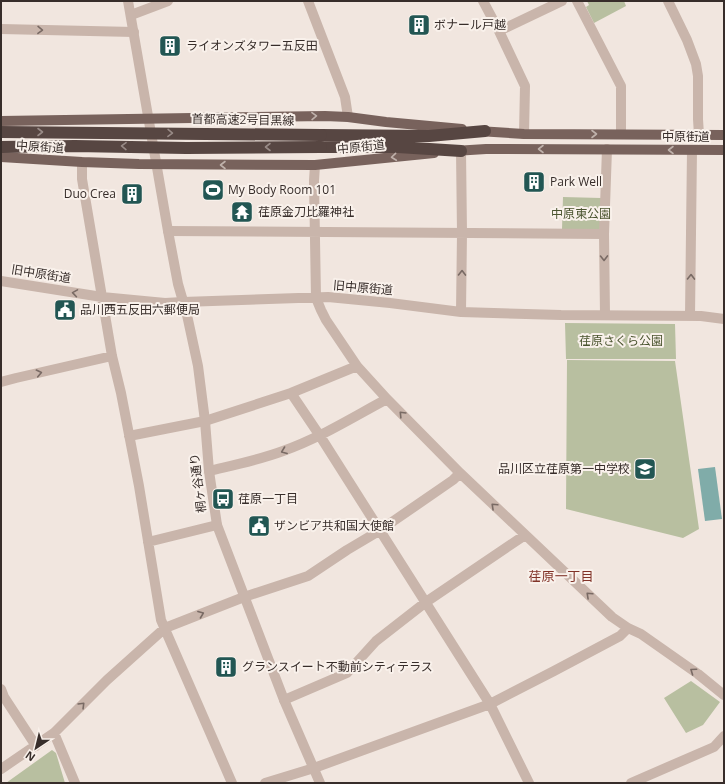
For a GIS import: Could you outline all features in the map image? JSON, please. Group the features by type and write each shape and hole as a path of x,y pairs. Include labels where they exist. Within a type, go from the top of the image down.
{"highway":[{"name":"首都高速2号目黒線","path":"1,132 321,141 461,151"},
{"name":"首都高速2号目黒線","path":"1,147 75,146 186,148 485,132"}],"main road":[{"name":"中原街道","path":"1,121 325,116 348,117 485,132 524,134 724,135"},
{"name":"中原街道","path":"1,157 82,162 156,164 315,165 486,149 724,150"}],"street":[{"name":"桐ヶ谷通り","path":"128,1 178,284 184,302 198,366 205,421 209,471 217,525 284,700 320,783"},
{"path":"131,15 168,1"},
{"path":"308,1 345,97 348,117"},
{"path":"483,1 525,86 524,134"},
{"path":"499,31 562,1"},
{"path":"577,1 622,86 621,134"},
{"path":"668,1 687,40 696,64 698,76 699,134"},
{"path":"1,29 134,32"},
{"path":"605,315 604,234 607,149"},
{"path":"690,316 692,150"},
{"path":"461,151 461,312"},
{"path":"82,162 82,179 112,356 122,393 161,620 232,783"},
{"path":"315,165 316,298 320,310 326,320 357,366 387,399 460,473 612,616 628,628 647,638 698,674 724,695"},
{"path":"168,231 604,234"},
{"name":"旧中原街道","path":"1,281 102,297 165,303 328,297 461,312 690,316 724,319"},
{"path":"1,382 112,356"},
{"path":"129,436 205,421 291,393 357,366"},
{"path":"291,393 320,436 490,704 529,783"},
{"path":"209,471 284,451 320,436 387,399"},
{"path":"1,769 54,733 107,680 165,628 244,597 308,576 379,530 460,473"},
{"path":"148,542 217,525"},
{"path":"284,700 347,673 376,640 426,602 525,535"},
{"path":"265,783 314,768 490,704 620,636 628,628"},
{"path":"1,689 4,697 36,746"},
{"path":"54,733 75,783"},
{"path":"631,783 714,747 724,736"}],"green space":[{"path":"587,1 624,1 626,6 594,23 586,7 589,5"},
{"name":"中原東公園","path":"563,197 601,198 600,230 562,229"},
{"name":"荏原さくら公園","path":"565,323 675,324 676,359 566,359"},
{"name":"品川区立荏原第一中学校","path":"567,360 675,361 699,529 683,538 566,509"},
{"path":"691,681 720,702 703,725 686,733 664,698"},
{"path":"52,750 56,753 65,783 6,783"}],"water":[{"path":"715,467 722,519 705,521 698,469"}],"place":[{"name":"ボナール戸越","path":"419,25"},
{"name":"ライオンズタワー五反田","path":"170,46"},
{"name":"Park Well","path":"534,182"},
{"name":"My Body Room 101","path":"213,190"},
{"name":"Duo Crea","path":"132,194"},
{"name":"荏原金刀比羅神社","path":"242,212"},
{"name":"品川西五反田六郵便局","path":"65,310"},
{"name":"品川区立荏原第一中学校","path":"645,469"},
{"name":"荏原一丁目","path":"223,499"},
{"name":"ザンビア共和国大使館","path":"259,526"},
{"name":"グランスイート不動前シティテラス","path":"226,667"}],"district":[{"name":"荏原一丁目","path":"561,576"}]}
